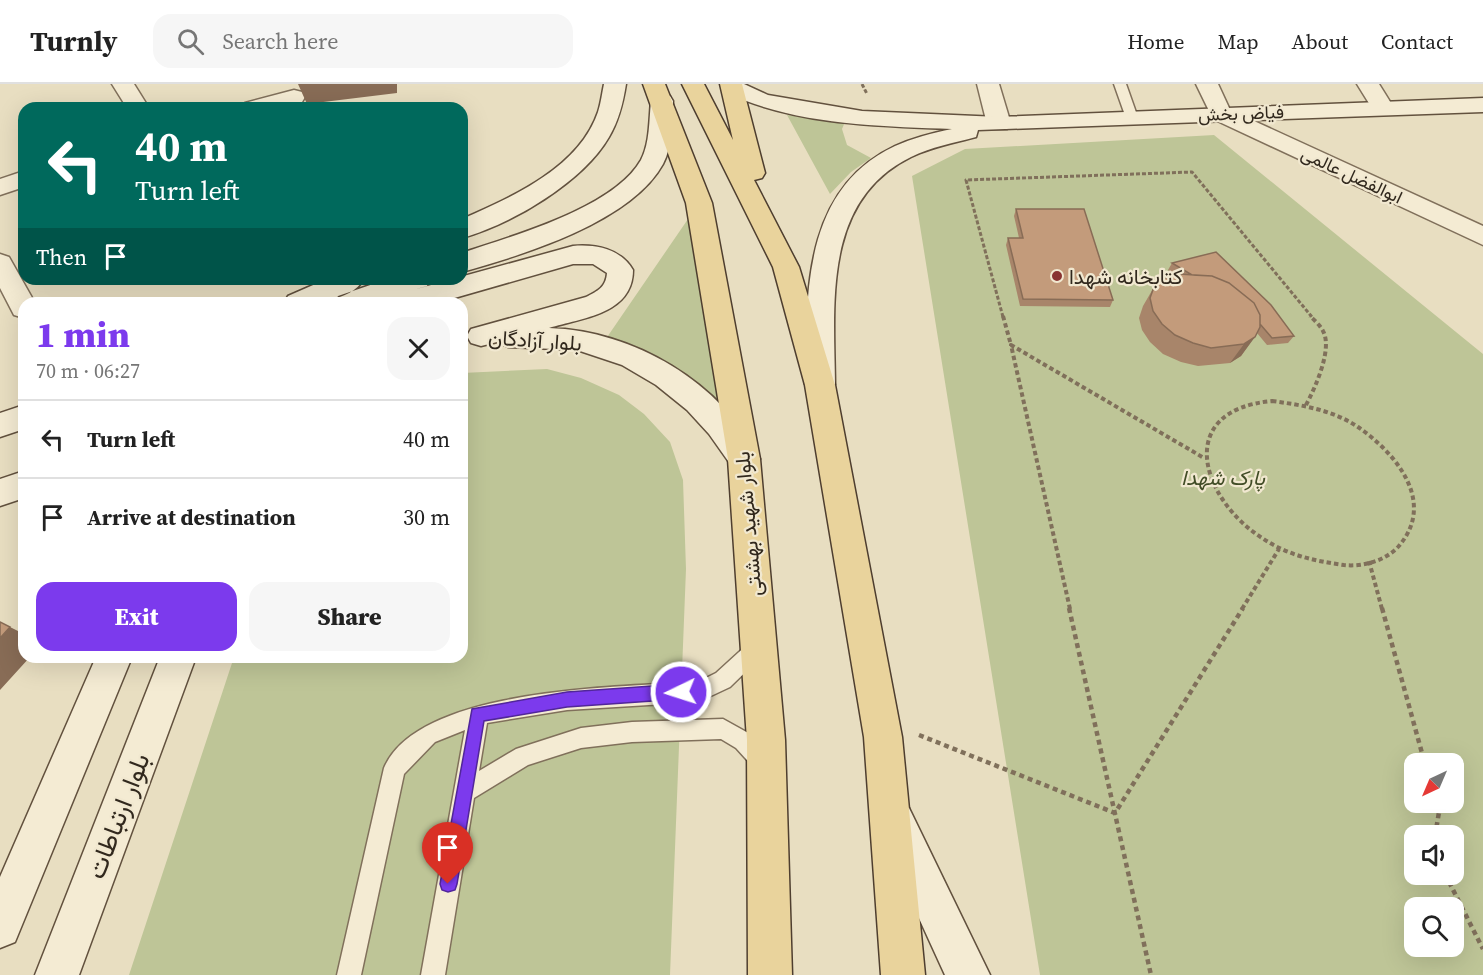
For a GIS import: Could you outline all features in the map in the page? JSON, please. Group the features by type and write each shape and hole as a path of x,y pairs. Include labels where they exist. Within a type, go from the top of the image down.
{"main road":[{"path":"693,84 765,221 786,267 820,385 880,720 903,975"},
{"path":"732,86 765,221"},
{"name":"بلوار شهید بهشتی","path":"658,92 699,203 744,459 766,768 770,975"}],"street":[{"path":"123,84 134,102"},
{"path":"246,102 248,84"},
{"path":"468,226 506,209 554,182 588,150 601,135 609,117 615,84"},
{"path":"988,84 999,124"},
{"path":"1207,84 1221,114"},
{"path":"1368,84 1383,108"},
{"path":"732,86 762,101 862,118 999,124"},
{"path":"468,261 600,210 624,194 641,178 651,163 657,147 658,92"},
{"path":"275,102 294,97"},
{"name":"فیاض بخش","path":"999,124 1483,105"},
{"name":"ابوالفضل عالمی","path":"1221,114 1483,236"},
{"path":"862,118 860,131 867,143 895,155"},
{"path":"820,385 823,260 839,211 860,182 895,155 928,142 999,124"},
{"path":"0,187 18,180"},
{"path":"468,285 573,255 592,253 609,259 620,270 621,283 612,296 595,305 471,338"},
{"path":"0,262 18,297"},
{"path":"311,297 338,285"},
{"path":"365,297 400,285"},
{"path":"424,297 467,285"},
{"name":"بلوار آزادگان","path":"471,338 577,340 601,346 650,367 693,396 713,416 744,459"},
{"path":"0,425 18,419"},
{"path":"0,494 18,486"},
{"path":"0,927 111,663"},
{"name":"بلوار ارتباطات","path":"57,975 176,663"},
{"path":"890,811 968,975"}],"lane":[{"path":"1120,84 1132,118"},
{"path":"350,975 395,768 428,735 478,715 567,700 713,688 732,674 759,646"},
{"path":"433,975 478,715"},
{"path":"464,792 523,756 581,738 680,730 723,729 743,741 766,768"}],"path":[{"path":"1151,975 1011,345 966,180 1192,172 1324,332 1326,359 1319,384 1306,405"},
{"path":"1011,345 1204,458"},
{"path":"1272,401 1306,405 1340,417 1372,436 1397,462 1413,490 1416,518 1406,542 1383,559 1350,565 1312,561 1279,549 1249,530 1226,507 1210,482 1204,458 1208,436 1220,419 1243,406 1272,401"},
{"path":"1115,813 1279,549"},
{"path":"1369,561 1422,753"},
{"path":"880,720 1115,813"},
{"path":"1450,885 1483,950"}],"green space":[{"path":"787,115 845,122 842,129 847,145 871,158 851,172 830,194"},
{"name":"پارک شهدا","path":"1214,135 1483,354 1483,975 1040,975 912,176 965,149"},
{"path":"699,203 744,459 713,416 601,346"},
{"path":"547,369 581,378 619,395 644,414 670,442 683,480 686,569 670,975 129,975 232,663 468,663 468,373"}],"building":[{"name":"کتابخانه شهدا","path":"1016,209 1084,209 1113,300 1023,299 1008,238 1023,238"},
{"path":"1216,252 1271,305 1294,336 1272,338 1260,324 1260,315 1254,303 1229,283 1212,276 1192,275 1172,263"},
{"path":"1178,274 1212,276 1229,283 1254,303 1260,315 1260,327 1255,337 1244,344 1211,348 1175,335 1162,324 1153,311 1150,298 1154,287 1163,279"},
{"path":"0,622 10,627 0,638"}],"place":[{"name":"کتابخانه شهدا","path":"1057,276"}],"route":[{"path":"448,884 478,715 567,700 681,692"}]}
